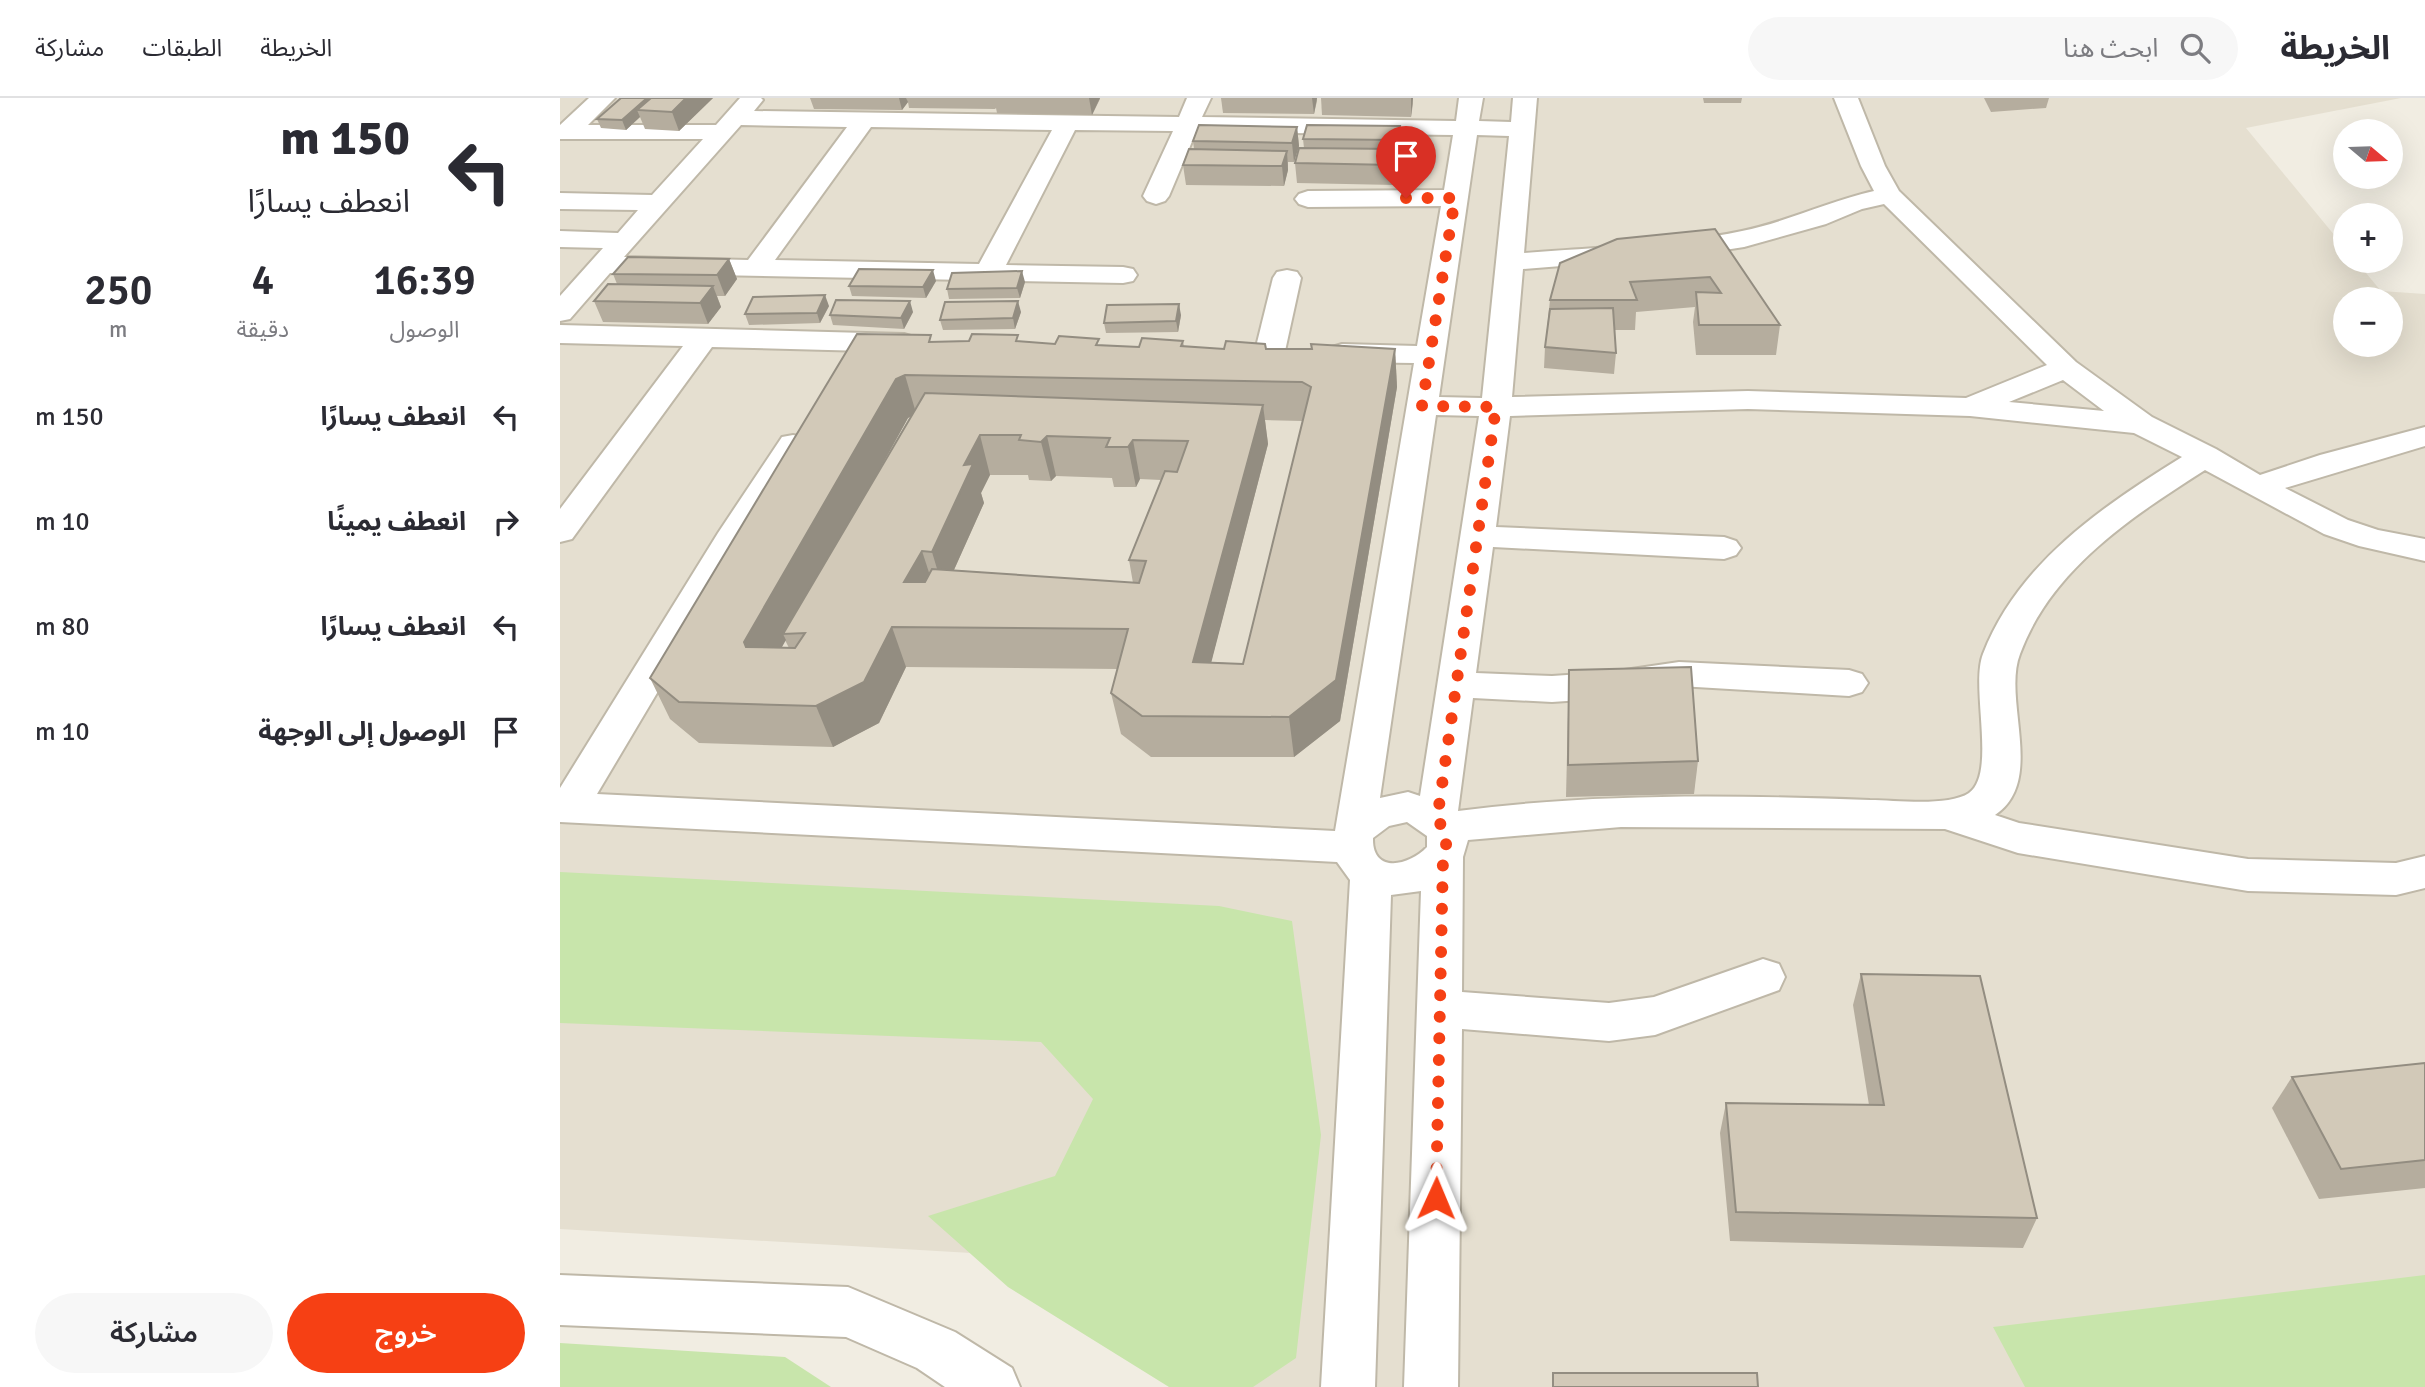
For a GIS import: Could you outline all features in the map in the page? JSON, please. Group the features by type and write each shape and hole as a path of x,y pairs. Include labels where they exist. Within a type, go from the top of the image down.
{"street":[{"path":"563,132 603,98"},
{"path":"560,313 752,98"},
{"path":"1156,196 1199,98"},
{"path":"1359,851 1422,406 1471,98"},
{"path":"1432,1387 1442,835 1456,685 1496,407 1525,98"},
{"path":"1846,98 1873,166 1889,195 2066,368 2141,424 2205,456 2257,487 2336,527 2371,539 2425,550"},
{"path":"563,132 864,120 1522,129"},
{"path":"756,268 864,120"},
{"path":"988,273 1066,123"},
{"path":"1510,262 1686,248 1744,239 1817,219 1854,203 1889,195"},
{"path":"1308,199 1455,198"},
{"path":"560,201 659,203"},
{"path":"560,239 624,242"},
{"path":"603,265 1123,275"},
{"path":"1287,278 1280,351 1431,355"},
{"path":"560,334 925,343"},
{"path":"560,532 704,339"},
{"path":"837,376 859,342"},
{"path":"1970,407 2066,368"},
{"path":"1422,406 1496,407 1748,400 1970,407 2141,424"},
{"path":"808,421 564,807 1359,851 1391,879 1412,878 1430,870 1442,835"},
{"path":"2257,487 2331,462 2425,436"},
{"path":"1442,835 1510,818 1580,813 1724,810 1947,815 1969,810 1990,798 1999,780 2002,759 1998,729 1999,660 2019,615 2052,570 2143,494 2205,456"},
{"path":"1478,536 1724,548"},
{"path":"1456,685 1552,689 1611,685 1679,674 1849,683"},
{"path":"1348,1387 1359,851 1363,821 1392,808 1408,807 1424,811 1442,835"},
{"path":"1947,815 2018,838 2248,875 2396,879 2425,872"},
{"path":"1440,1009 1609,1022 1655,1016 1763,977"},
{"path":"560,1300 848,1312 936,1350 993,1387"}],"shaded area":[{"path":"560,98 2401,98 2246,128 2333,233 2333,273 2366,273 2378,287 2333,287 2333,357 2403,357 2403,292 2425,294 2425,1387 1230,1387 1177,1265 560,1229"}],"green space":[{"path":"560,872 1219,906 1292,921 1321,1135 1296,1358 1253,1387 1169,1387 1008,1287 928,1216 1055,1176 1093,1099 1041,1042 560,1023"},
{"path":"2425,1275 2425,1387 2025,1387 1993,1327"},
{"path":"560,1343 785,1357 831,1387 560,1387"}],"building":[{"path":"621,98 647,98 622,120 597,119"},
{"path":"651,98 686,98 672,112 637,110"},
{"path":"1199,125 1297,127 1292,143 1193,141"},
{"path":"1307,125 1400,126 1397,140 1303,139"},
{"path":"1299,148 1396,149 1394,165 1295,163"},
{"path":"1189,149 1287,151 1282,166 1183,165"},
{"path":"1715,229 1780,325 1699,325 1696,292 1721,293 1710,277 1630,282 1637,300 1550,300 1560,263 1617,239"},
{"path":"628,257 729,259 717,275 613,274"},
{"path":"859,269 933,270 923,287 849,286"},
{"path":"1022,271 1017,288 947,289 952,273"},
{"path":"608,284 713,286 700,303 594,301"},
{"path":"825,295 817,313 745,314 753,297"},
{"path":"836,300 910,301 901,318 830,315"},
{"path":"1018,301 1013,318 940,320 945,302"},
{"path":"1179,304 1176,321 1104,323 1107,305"},
{"path":"1613,308 1616,353 1545,347 1550,309"},
{"path":"857,334 931,335 929,342 969,341 972,334 1018,335 1016,341 1055,344 1059,336 1099,339 1096,345 1139,347 1142,338 1183,341 1181,346 1224,349 1226,341 1265,344 1266,349 1312,349 1311,344 1395,349 1336,680 1289,717 1142,716 1111,693 1128,629 892,627 864,682 816,706 679,702 650,678","holes":["905,375 1302,382 1311,387 1243,664 1193,662 1263,405 925,393 783,634 805,633 795,648 746,647 744,642 896,379","980,435 1021,435 1019,440 1041,442 1047,436 1110,438 1106,447 1128,447 1133,440 1188,441 1177,472 1165,471 1129,560 1146,561 1139,583 932,569 925,582 904,582 922,551 932,552 973,464 964,465"]},
{"path":"1691,667 1698,761 1568,765 1569,670"},
{"path":"1861,974 1980,976 2037,1218 1736,1212 1726,1103 1884,1105"},
{"path":"2425,1063 2425,1160 2341,1169 2292,1077"},
{"path":"1553,1373 1757,1373 1758,1387 1553,1387"}],"route":[{"path":"1406,198 1455,198 1422,406 1496,407 1437,820 1445,828 1448,843 1443,858 1436,1198"}]}
